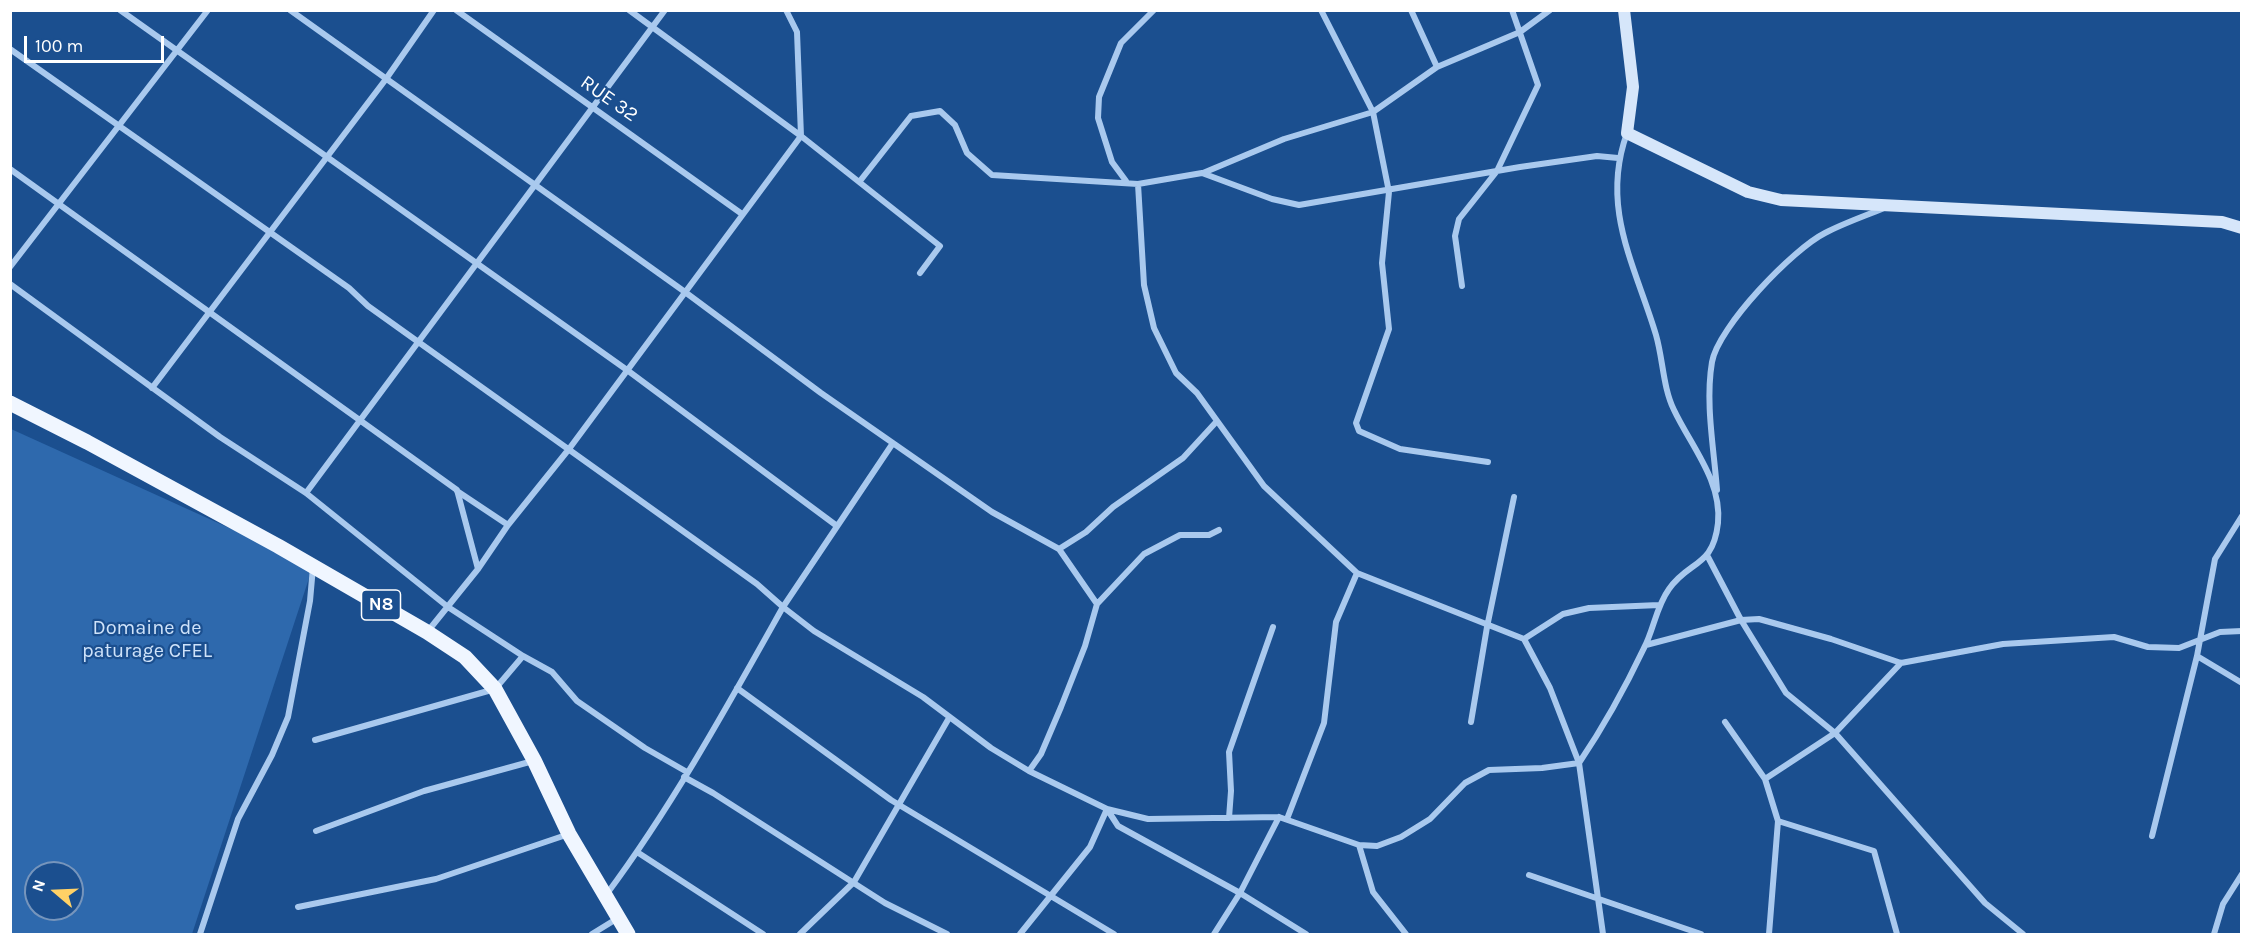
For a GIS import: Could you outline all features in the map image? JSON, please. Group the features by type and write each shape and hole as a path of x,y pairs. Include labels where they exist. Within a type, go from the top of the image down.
{"main road":[{"name":"N8","path":"10,404 87,442 313,566 427,632 465,657 495,689 534,760 569,834 628,934"}],"street":[{"path":"120,10 627,370 837,526"},
{"path":"10,267 208,10"},
{"path":"290,10 893,443 992,512 1059,549 1096,604"},
{"path":"152,388 386,79 434,10"},
{"name":"RUE 32","path":"456,10 742,214"},
{"path":"628,10 801,136 940,246 920,273"},
{"path":"306,493 420,342 476,262 537,186 665,10"},
{"path":"427,632 478,569 508,525 568,449 801,136 797,32 786,10"},
{"path":"1126,181 1112,162 1098,118 1099,97 1121,43 1154,10"},
{"path":"1321,10 1373,112 1389,192 1382,263 1389,329 1356,423 1359,431 1400,448 1488,462"},
{"path":"1411,10 1437,67"},
{"path":"1462,286 1455,236 1459,219 1497,171 1538,85 1512,10"},
{"path":"860,182 911,116 940,111 955,125 967,153 992,175 1126,181 1138,184 1202,173 1284,139 1373,112 1437,67 1520,32 1550,10"},
{"path":"1624,10 1633,87 1627,133 1618,158 1616,187 1623,242 1656,336 1672,408 1703,461 1718,499"},
{"path":"10,49 269,232 758,584 814,631 915,692 949,718 1029,771 1107,808 1148,819 1279,816 1359,845 1377,846 1401,837 1430,819 1465,783 1489,770 1542,768 1579,763 1604,726 1646,645 1659,605 1681,576 1708,557 1718,524 1710,403 1712,360 1734,320 1791,256 1824,233 1890,206"},
{"path":"1627,133 1748,192 1781,200 2222,222 2241,228"},
{"path":"1202,173 1272,199 1299,205 1597,156 1618,158"},
{"path":"10,169 508,525"},
{"path":"1138,184 1144,285 1154,328 1176,374 1197,393 1264,486 1357,573 1487,627 1524,639 1550,688 1579,763 1603,934"},
{"path":"10,284 220,438 306,493 448,607 523,656 552,672 577,701 645,748 885,903 947,934"},
{"path":"1059,549 1086,532 1113,507 1183,458 1217,421"},
{"path":"606,895 637,852 685,774 783,607 893,443"},
{"path":"457,490 478,569"},
{"path":"1471,722 1487,627 1514,497"},
{"path":"2152,836 2197,656 2215,559 2241,516"},
{"path":"1029,771 1041,754 1069,687 1085,646 1096,604 1144,554 1180,535 1209,535 1219,530"},
{"path":"1708,557 1741,620 1786,693 1834,734 1985,903 2023,934"},
{"path":"200,934 238,819 272,755 288,717 310,601 313,566"},
{"path":"1287,819 1324,723 1336,622 1357,573"},
{"path":"1524,639 1563,614 1589,608 1659,605"},
{"path":"1646,645 1741,620 1758,619 1832,639 1901,663 2003,644 2114,637 2148,647 2179,648 2220,632 2241,631"},
{"path":"1229,818 1231,791 1229,752 1273,627"},
{"path":"315,740 495,689 523,656"},
{"path":"2197,656 2241,683"},
{"path":"1765,779 1834,734 1901,663"},
{"path":"737,688 899,805 1050,898 1114,934"},
{"path":"800,934 854,882 949,718"},
{"path":"1725,722 1765,779 1778,821 1769,934"},
{"path":"316,831 424,791 534,760"},
{"path":"1107,808 1118,826 1240,893 1306,934"},
{"path":"1020,934 1090,847 1107,808"},
{"path":"1214,934 1240,893 1279,816"},
{"path":"1778,821 1874,851 1898,934"},
{"path":"298,907 435,879 569,834"},
{"path":"1359,845 1373,891 1406,934"},
{"path":"637,852 763,934"},
{"path":"2214,934 2223,904 2241,874"},
{"path":"1529,875 1701,934"},
{"path":"592,934 618,918"}],"green space":[{"name":"Domaine de paturage CFEL","path":"11,429 313,566 192,934 11,934"}]}
